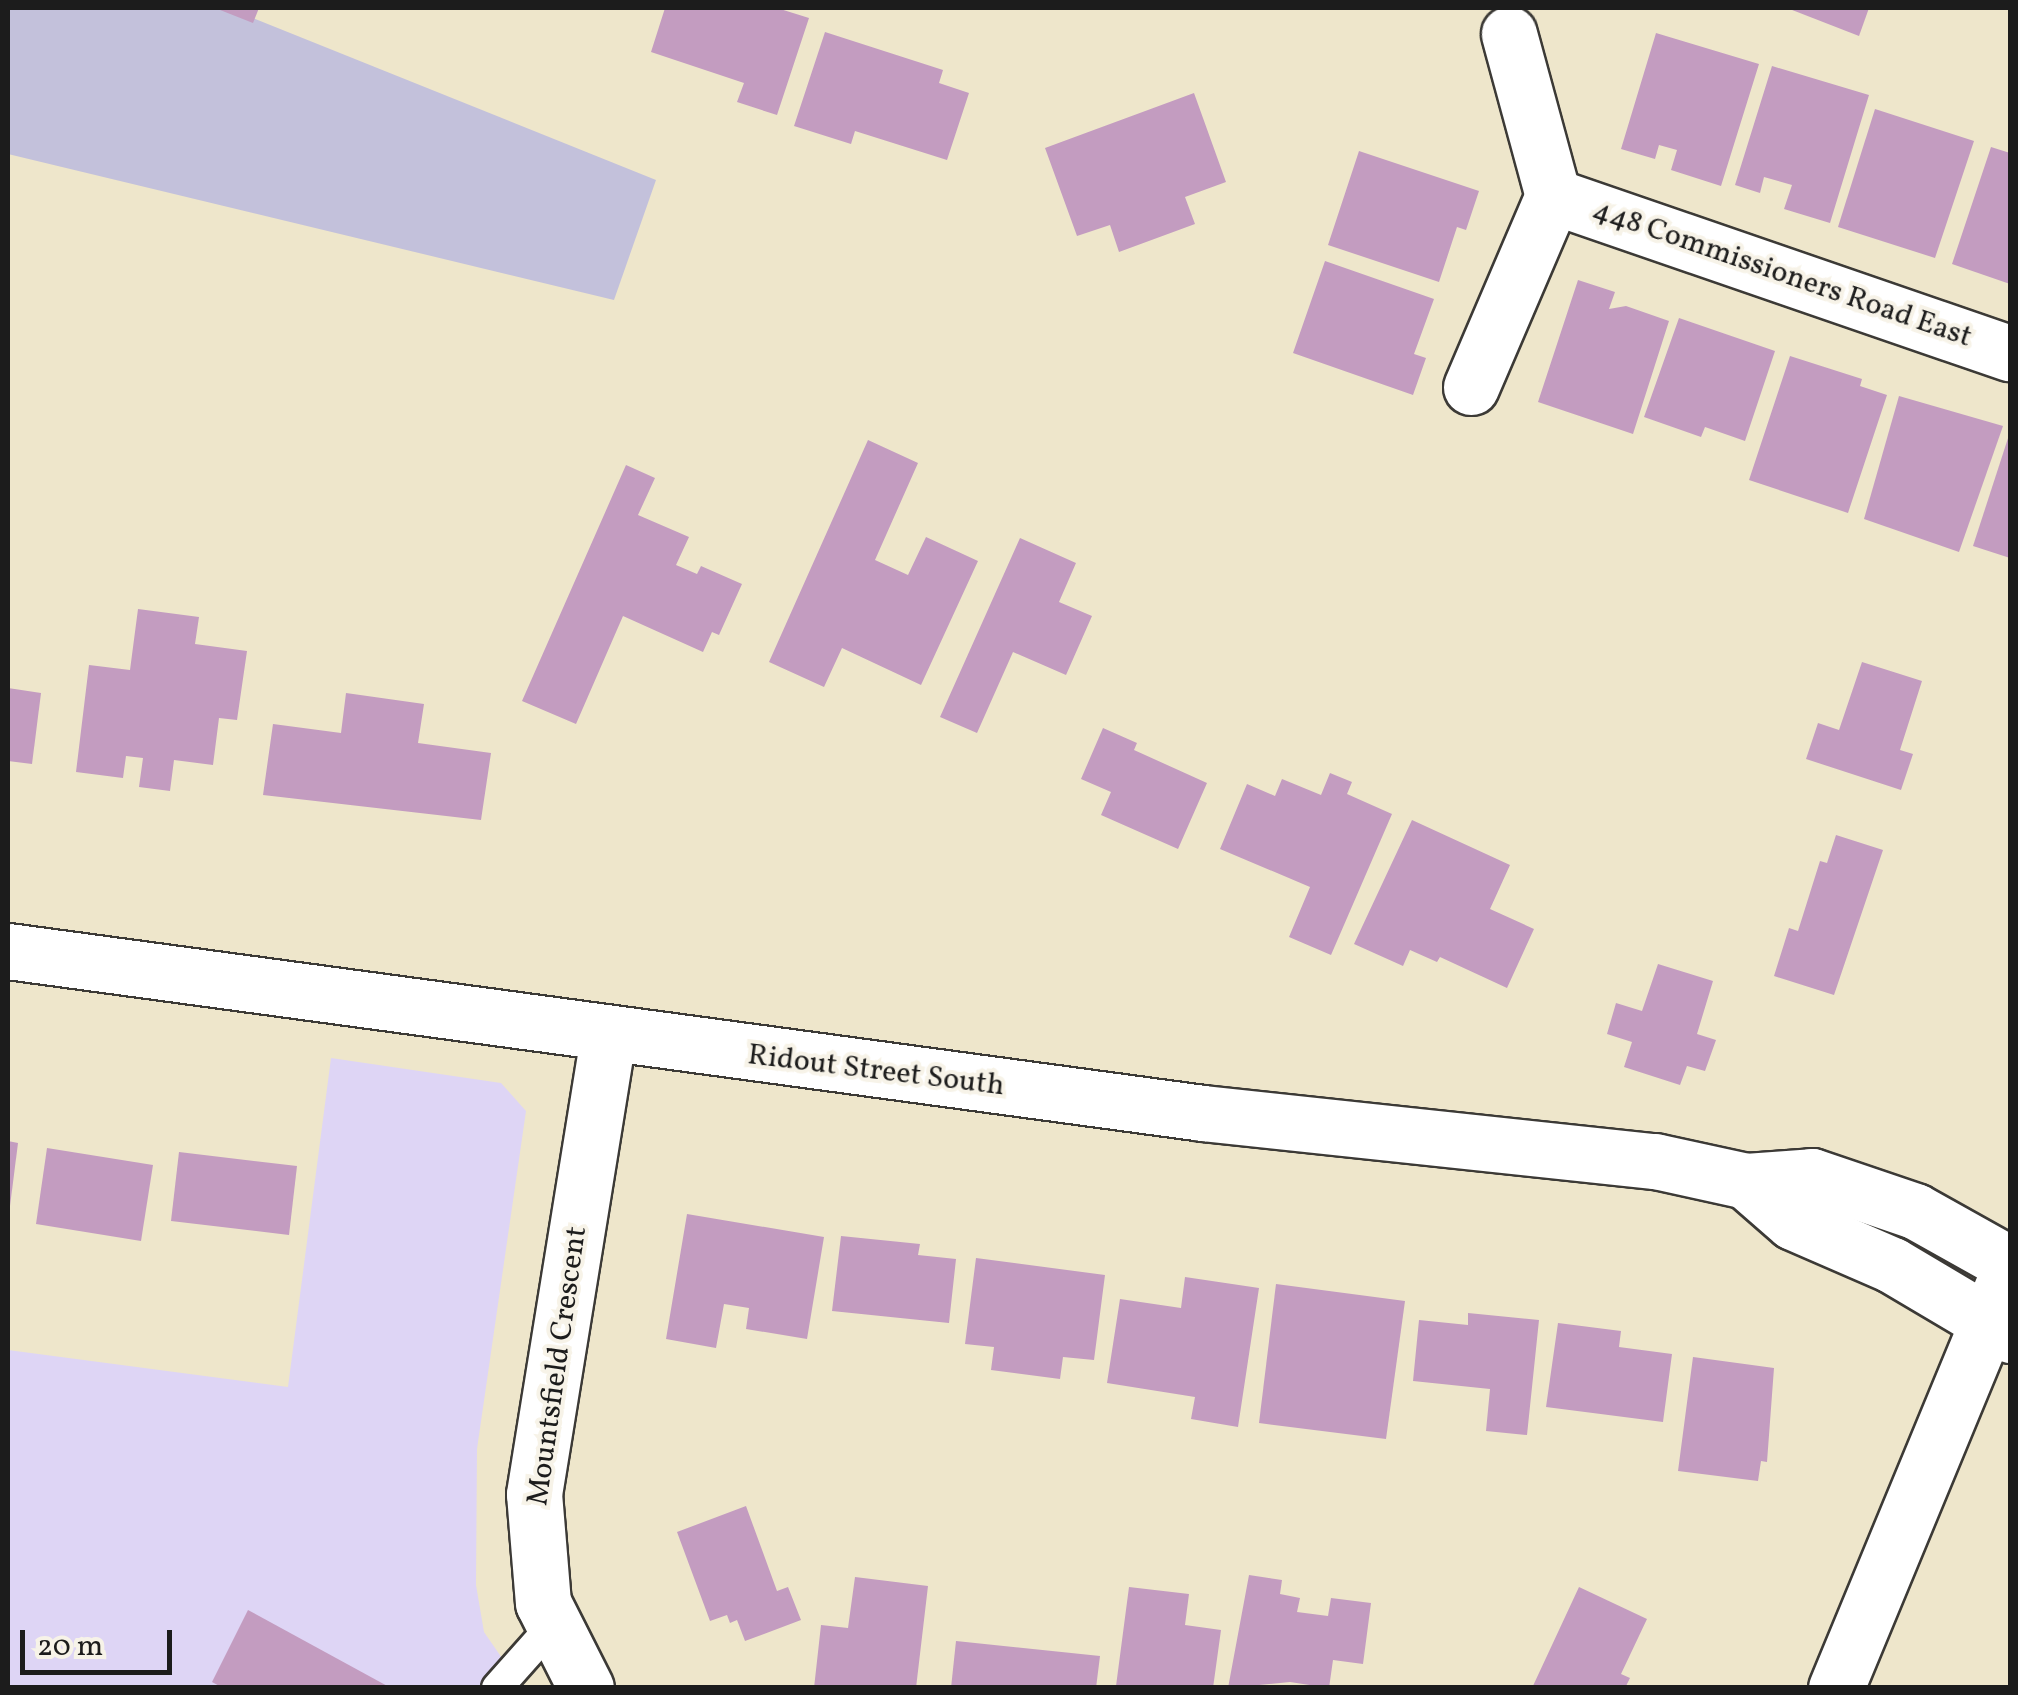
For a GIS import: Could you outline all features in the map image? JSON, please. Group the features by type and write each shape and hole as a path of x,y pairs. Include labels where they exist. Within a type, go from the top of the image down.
{"street":[{"name":"448 Commissioners Road East","path":"1470,387 1554,196 1509,34"},
{"name":"448 Commissioners Road East","path":"1554,196 2010,353"},
{"name":"Ridout Street South","path":"8,951 608,1036 1204,1114 1655,1161 1746,1181 1812,1176 1915,1211 2010,1266"},
{"name":"Mountsfield Crescent","path":"586,1688 542,1603 534,1494 608,1036"},
{"name":"Ridout Street South","path":"1746,1181 1793,1222 2000,1327"},
{"path":"1836,1688 2000,1327 2010,1266"}],"lane":[{"path":"497,1688 554,1626"}],"shaded area":[{"path":"8,8 228,8 656,180 614,300 8,154"},
{"path":"331,1058 501,1083 526,1111 477,1449 476,1585 484,1632 522,1687 8,1688 8,1350 288,1387"}],"building":[{"path":"215,8 259,8 253,23"},
{"path":"665,8 777,8 809,18 777,115 737,102 744,83 651,52"},
{"path":"1787,8 1869,8 1859,36"},
{"path":"825,32 943,70 939,83 969,93 947,160 855,131 851,144 794,126"},
{"path":"1656,33 1759,64 1721,186 1671,170 1677,150 1659,145 1655,159 1621,149"},
{"path":"1772,66 1869,95 1830,223 1784,209 1792,185 1764,177 1760,193 1735,185"},
{"path":"1194,93 1226,182 1185,197 1195,224 1119,252 1110,225 1077,236 1045,148"},
{"path":"1875,109 1974,141 1935,258 1838,227"},
{"path":"1991,147 2010,153 2010,284 1952,264"},
{"path":"1359,151 1479,191 1466,230 1457,227 1439,282 1328,245"},
{"path":"1325,261 1434,299 1414,354 1426,358 1413,395 1293,353"},
{"path":"1578,280 1615,292 1609,309 1626,306 1669,321 1633,434 1538,402"},
{"path":"1679,318 1775,351 1745,441 1705,427 1701,437 1644,417"},
{"path":"1790,356 1862,379 1860,386 1887,395 1848,513 1749,480"},
{"path":"1899,396 2003,426 1959,552 1864,519"},
{"path":"2010,432 2010,558 1973,546"},
{"path":"868,440 918,463 875,560 908,575 926,537 978,561 921,685 842,648 824,687 769,662"},
{"path":"626,465 655,478 638,515 689,537 676,565 697,574 701,566 742,584 719,635 712,632 703,652 623,616 576,724 522,701"},
{"path":"1020,538 1076,563 1059,602 1092,616 1066,675 1013,652 977,733 940,717"},
{"path":"138,609 199,617 195,644 247,651 237,720 219,718 213,765 174,760 170,791 139,787 143,758 126,756 123,778 76,772 89,665 130,670"},
{"path":"1862,662 1922,681 1900,750 1913,754 1901,790 1806,759 1818,723 1839,730"},
{"path":"8,688 41,693 32,764 8,761"},
{"path":"346,693 424,704 418,743 491,753 481,820 263,795 273,724 341,733"},
{"path":"1103,728 1137,743 1134,750 1207,783 1178,849 1101,815 1111,792 1081,779"},
{"path":"1330,773 1352,782 1347,794 1392,814 1331,955 1289,937 1310,887 1220,849 1247,784 1275,796 1282,779 1321,795"},
{"path":"1412,820 1510,865 1490,909 1534,929 1507,988 1440,957 1437,962 1410,950 1403,966 1354,944"},
{"path":"1836,835 1883,850 1834,995 1774,976 1789,928 1798,931 1820,861 1827,863"},
{"path":"1658,964 1713,981 1697,1034 1716,1040 1705,1071 1687,1066 1680,1085 1624,1067 1632,1042 1607,1034 1616,1003 1642,1011"},
{"path":"8,1141 18,1143 10,1206 8,1206"},
{"path":"47,1148 153,1165 141,1241 36,1224"},
{"path":"179,1152 297,1166 289,1235 171,1221"},
{"path":"687,1214 824,1237 807,1339 746,1329 749,1308 724,1304 716,1348 666,1339"},
{"path":"841,1236 920,1244 918,1255 956,1259 949,1323 832,1311"},
{"path":"976,1258 1105,1275 1094,1360 1063,1357 1060,1379 991,1370 994,1347 965,1344"},
{"path":"1185,1277 1259,1288 1238,1427 1191,1419 1195,1397 1107,1383 1120,1299 1181,1308"},
{"path":"1276,1284 1405,1301 1386,1439 1259,1423"},
{"path":"1468,1313 1539,1320 1527,1435 1486,1431 1490,1389 1413,1381 1419,1320 1468,1325"},
{"path":"1558,1323 1621,1331 1619,1347 1672,1354 1663,1422 1546,1407"},
{"path":"1693,1357 1774,1368 1767,1462 1761,1461 1758,1481 1678,1471"},
{"path":"746,1506 777,1591 788,1587 801,1620 745,1641 737,1620 730,1623 727,1615 710,1621 677,1532"},
{"path":"1249,1575 1282,1580 1280,1594 1300,1598 1297,1612 1328,1616 1331,1598 1371,1603 1363,1664 1333,1660 1329,1688 1290,1682 1228,1688"},
{"path":"855,1577 928,1586 916,1688 814,1688 821,1625 848,1628"},
{"path":"1129,1587 1189,1594 1185,1625 1221,1630 1213,1688 1116,1686"},
{"path":"1579,1587 1647,1619 1621,1674 1630,1678 1625,1688 1532,1688"},
{"path":"248,1610 391,1688 223,1688 212,1682"},
{"path":"956,1641 1100,1656 1096,1688 951,1688"}]}
